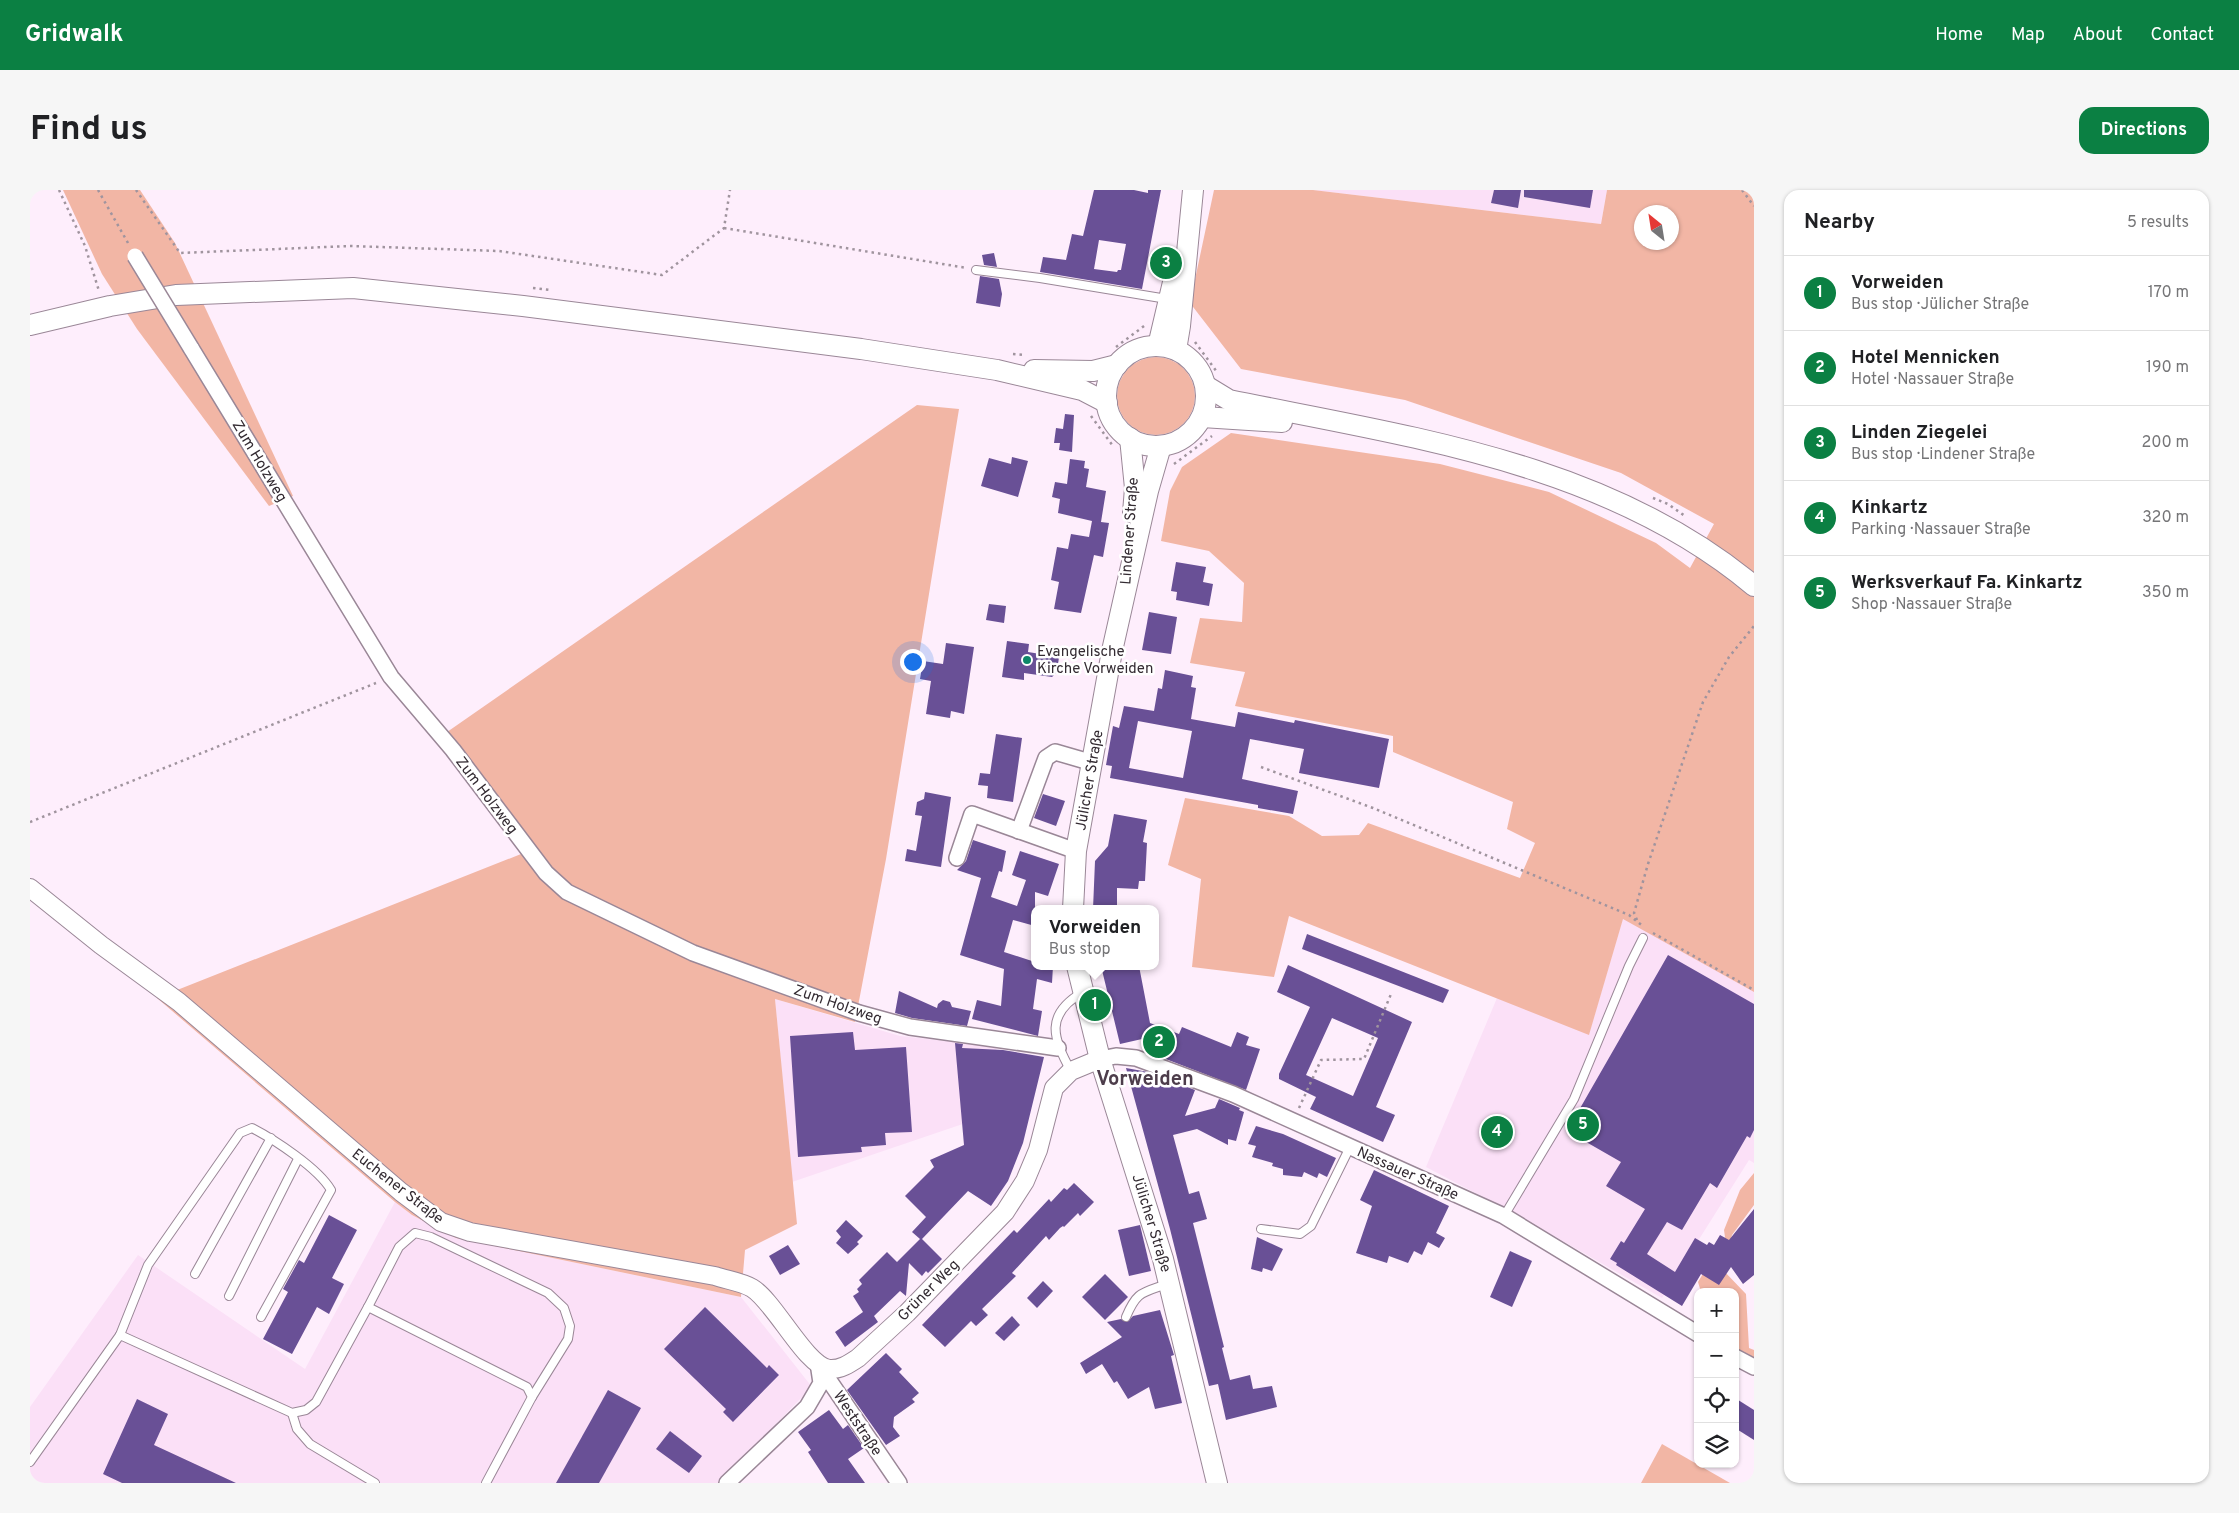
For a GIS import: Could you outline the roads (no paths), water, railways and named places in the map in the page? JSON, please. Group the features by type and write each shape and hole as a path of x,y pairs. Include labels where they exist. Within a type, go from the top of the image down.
{"main road":[{"path":"1167,348 1169,300 1193,190"},
{"path":"1167,348 1180,326 1193,190"},
{"path":"30,325 110,306 176,295 353,288 523,306 861,349 997,370 1082,390 1107,403"},
{"path":"1213,381 1202,417 1185,437 1161,446 1123,444 1107,403 1107,389 1110,376 1117,365 1129,354 1143,348 1167,348 1196,364 1213,381 1229,400 1370,429 1505,460 1567,480 1634,510 1706,550 1754,586"},
{"path":"997,370 1093,371 1117,365"},
{"path":"1202,417 1370,429"},
{"name":"Lindener Straße","path":"1123,444 1135,488 1124,594"},
{"name":"Lindener Straße","path":"1112,651 1124,594 1161,446"},
{"name":"Jülicher Straße","path":"1073,905 1076,851 1112,651"},
{"name":"Jülicher Straße","path":"1078,970 1100,1059 1146,1200 1169,1283 1216,1483"}],"street":[{"name":"Zum Holzweg","path":"135,256 390,677 453,750 546,873 567,892 693,954 859,1013 910,1027 1058,1048"},
{"path":"1018,831 1049,754 1055,752 1093,763"},
{"path":"957,858 972,814 1076,851"},
{"name":"Euchener Straße","path":"30,888 101,945 179,1002 401,1192 441,1222 470,1232 715,1276 752,1288 765,1300 818,1363"},
{"name":"Nassauer Straße","path":"1100,1059 1116,1056 1136,1058 1233,1094 1504,1216 1696,1333"},
{"name":"Grüner Weg","path":"818,1363 824,1368 838,1368 858,1358 992,1228 1015,1198 1025,1181 1038,1150 1052,1092 1059,1080 1071,1071 1100,1059"},
{"path":"1739,1358 1754,1367"},
{"path":"727,1483 810,1402 821,1383 818,1363"},
{"name":"Weststraße","path":"818,1363 899,1483"}],"lane":[{"path":"976,270 1040,278 1169,300"},
{"path":"1504,1216 1574,1099 1629,966 1643,938"},
{"path":"1071,1071 1058,1048 1055,1030 1058,1018 1068,1001 1083,992"},
{"path":"30,1462 120,1335 148,1265 240,1133 252,1128 271,1138 298,1159 326,1182 331,1190 261,1317"},
{"path":"195,1274 271,1138"},
{"path":"1261,1230 1300,1234 1311,1226 1350,1147"},
{"path":"229,1296 298,1159"},
{"path":"120,1335 292,1412 306,1410 316,1402 399,1247 415,1233 431,1237 548,1293 564,1308 570,1326 568,1339 532,1397 486,1483"},
{"path":"1126,1317 1134,1299 1138,1295 1169,1283"},
{"path":"368,1307 527,1388 532,1397"},
{"path":"292,1412 297,1429 310,1444 375,1483"}],"place":[{"name":"Linden Ziegelei","path":"1166,263"},
{"name":"Evangelische Kirche Vorweiden","path":"1027,660"},
{"name":"Vorweiden","path":"1095,1005"},
{"name":"Hotel Mennicken","path":"1159,1042"},
{"name":"Werksverkauf Fa. Kinkartz","path":"1583,1125"},
{"name":"Kinkartz","path":"1497,1132"}],"district":[{"name":"Vorweiden","path":"1145,1078"}]}
